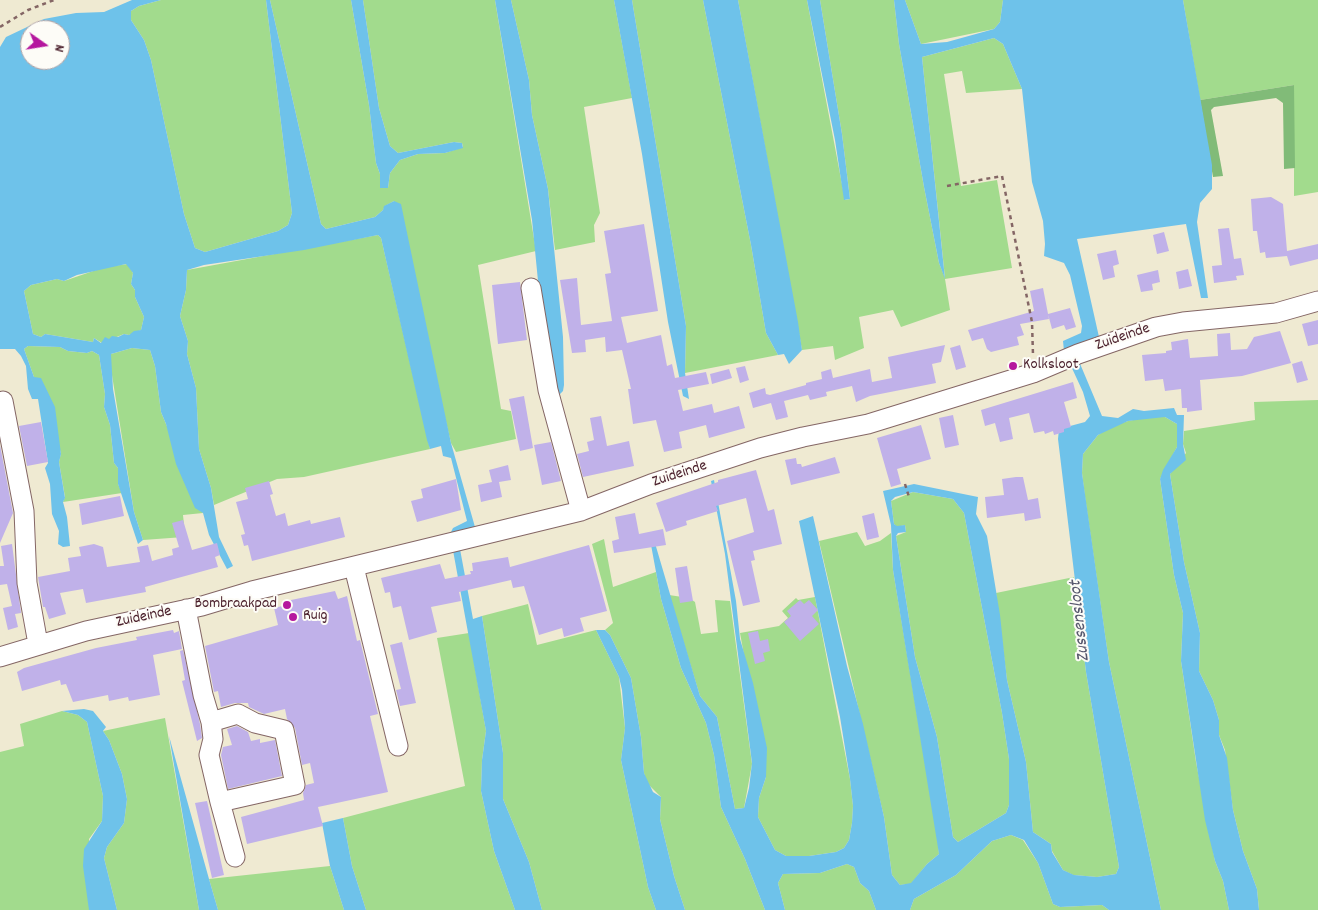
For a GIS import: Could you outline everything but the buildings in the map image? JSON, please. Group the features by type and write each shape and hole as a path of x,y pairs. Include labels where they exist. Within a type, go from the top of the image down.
{"street":[{"path":"531,288 548,390 581,510"},
{"name":"Zuideinde","path":"0,657 86,631 186,609 581,510 651,484 760,448 803,436 868,424 1033,373 1070,357 1156,327 1183,322 1276,312 1318,301"},
{"path":"3,401 24,511 27,583 38,644"},
{"path":"354,567 398,746"},
{"path":"186,609 202,695 211,722 213,739 209,755 235,857"},
{"path":"211,722 238,714 256,723 284,730 295,785 220,802"}],"path":[{"path":"0,27 28,10 54,0"},
{"path":"947,186 1002,176 1032,322 1033,373"},
{"path":"905,484 908,497"}],"green space":[{"path":"161,0 266,0 292,213 288,225 278,231 205,252 195,248 184,214 151,60 144,40 131,20 131,11 139,6"},
{"path":"270,0 351,0 369,105 376,163 380,174 380,188 388,188 390,173 400,160 418,154 445,153 463,147 462,143 454,142 398,153 390,146 379,108 363,0 495,0 536,251 478,265 501,409 511,411 516,439 456,452 451,443 394,201 385,206 375,217 326,229 321,224"},
{"path":"511,0 614,0 632,98 584,107 600,213 594,225 595,242 555,250 548,189 532,115 529,80"},
{"path":"632,0 703,0 751,245 766,333 778,355 685,373 686,326"},
{"path":"738,0 807,0 845,200 850,199 842,134 820,0 894,0 899,44 924,187 939,263 945,278 922,57 994,38 1003,44 1022,89 966,93 962,71 944,74 961,186 997,180 1012,268 945,279 950,310 901,327 893,310 859,317 864,348 835,360 833,346 802,350"},
{"path":"905,0 1003,0 1000,22 994,29 921,44"},
{"path":"1183,0 1318,0 1318,192 1294,196 1294,85 1200,100"},
{"path":"1294,85 1295,168 1284,169 1283,103 1276,98 1214,107 1211,110 1223,176 1213,177 1200,100"},
{"path":"378,235 381,238 430,449 304,477 277,479 214,505 211,488 199,449 196,388 187,354 188,341 180,316 186,290 187,270"},
{"path":"128,264 133,273 131,284 135,290 135,297 144,317 141,330 129,335 124,334 102,343 94,338 93,342 45,334 41,337 33,334 24,291 31,285 57,279 64,281 105,267"},
{"path":"28,346 60,347 68,351 87,353 92,351 99,355 105,394 104,407 110,425 114,463 118,468 118,484 122,493 63,502 65,497 59,462 61,453 24,349"},
{"path":"132,348 150,350 155,366 161,412 203,513 183,515 184,537 143,540 134,512 111,369 111,354"},
{"path":"1318,400 1318,910 1259,910 1257,889 1243,851 1233,810 1225,750 1219,735 1219,720 1213,700 1199,671 1200,633 1184,562 1170,474 1186,453 1183,444 1184,431 1255,420 1254,402"},
{"path":"1148,417 1165,417 1177,424 1177,447 1160,479 1174,575 1183,613 1181,661 1196,762 1215,861 1223,881 1229,910 1161,910 1109,662 1082,473 1083,454 1098,435 1110,427"},
{"path":"913,492 953,499 964,513 1009,759 1009,805 1006,813 958,842 953,837 937,737 915,657 896,536 906,532 905,525 897,527 894,524 891,501"},
{"path":"857,532 865,546 880,541 891,533 893,570 939,854 927,864 911,884 900,885 892,875 884,817 819,541"},
{"path":"604,539 613,587 656,572 661,599 681,668 706,723 714,755 721,807 745,859 765,910 685,910 674,876 660,819 661,797 646,782 631,678 610,635 605,630 613,623 592,544"},
{"path":"1074,577 1086,672 1119,867 1116,874 1097,877 1073,875 1063,870 1052,851 1051,844 1033,832 1026,762 1007,680 996,593"},
{"path":"669,595 689,598 695,602 701,634 718,632 715,600 730,601 752,764 744,808 735,809 717,717 700,696"},
{"path":"815,597 850,779 853,806 852,823 849,840 844,848 836,852 809,856 786,856 775,850 758,817 759,798 766,777 740,633 779,626 788,618 782,611 796,598 798,600"},
{"path":"528,604 537,645 596,630 619,677 625,728 621,760 648,887 656,910 542,910 529,862 503,799 503,753 482,616"},
{"path":"469,633 486,731 482,760 481,791 494,851 515,910 366,910 352,866 343,818 465,786 437,638"},
{"path":"62,711 78,715 87,722 103,796 102,821 89,839 89,910 0,910 0,752 24,746 20,724"},
{"path":"165,718 199,910 117,910 104,858 107,847 124,823 127,799 122,774 109,740 103,731"},
{"path":"1011,835 1023,840 1038,863 1053,904 1060,907 1102,905 1109,910 910,910 914,899 956,875 992,841"},
{"path":"847,864 854,867 860,883 869,891 876,910 785,910 778,883 783,874 820,873"},
{"path":"330,866 344,910 218,910 209,879"}],"water":[{"path":"132,0 161,0 139,6 131,11 131,20 144,40 151,60 184,214 195,248 205,252 278,231 288,225 292,213 266,0 270,0 321,224 326,229 375,217 383,210 384,206 394,201 401,204 451,443 475,527 457,533 473,619 482,616 503,753 503,799 529,862 542,910 515,910 494,851 481,791 482,760 486,731 450,534 453,528 467,521 451,458 443,456 441,446 430,449 427,440 381,238 378,235 304,250 204,265 187,270 186,290 180,316 188,341 187,354 196,388 199,449 211,488 219,537 233,566 227,569 209,535 203,513 195,508 176,464 161,412 155,366 150,350 132,348 111,354 113,389 134,512 143,540 138,544 118,484 118,468 114,463 110,425 104,407 105,394 99,355 92,351 87,353 68,351 60,347 28,346 24,349 34,377 41,378 55,407 61,454 59,462 65,498 63,502 67,517 70,546 63,547 58,544 59,531 52,514 50,484 45,468 48,463 38,399 32,399 28,389 26,366 21,356 15,349 0,349 0,47 6,37 20,30 20,70 70,70 70,20 42,20 76,13 104,12","holes":["126,264 133,273 131,284 135,290 135,297 144,317 141,330 134,331 129,335 112,336 109,339 105,337 101,343 94,338 93,342 45,334 41,337 33,334 24,291 31,285 57,279 64,281 77,275"]},
{"path":"351,0 363,0 379,108 390,146 398,153 454,142 462,143 463,148 445,153 418,154 400,160 390,173 388,188 380,188 380,174 376,163 369,105"},
{"path":"495,0 511,0 529,80 532,115 548,189 563,337 564,385 563,391 560,394 556,392 539,291 532,220"},
{"path":"614,0 632,0 686,326 685,373 689,399 683,396 668,322 642,154"},
{"path":"703,0 738,0 802,350 789,364 784,354 778,355 766,333 751,245"},
{"path":"807,0 820,0 842,134 850,199 844,200 835,140"},
{"name":"Zussensloot","path":"894,0 905,0 921,44 947,42 994,29 1000,22 1003,0 1183,0 1212,165 1212,189 1200,203 1197,222 1208,298 1201,298 1186,224 1077,239 1099,337 1073,347 1102,416 1118,418 1133,409 1144,411 1174,408 1177,415 1184,415 1183,444 1186,460 1170,474 1184,562 1200,633 1199,671 1213,700 1219,720 1219,735 1227,758 1233,810 1243,851 1257,889 1259,910 1229,910 1223,881 1215,861 1205,820 1181,661 1183,613 1174,575 1160,479 1163,470 1177,447 1177,424 1165,417 1128,421 1098,435 1083,454 1082,473 1109,662 1161,910 1109,910 1102,905 1060,907 1053,904 1038,863 1024,840 1011,835 992,841 956,875 914,899 910,910 876,910 869,891 860,883 854,867 847,864 820,873 783,874 778,883 785,910 765,910 745,859 721,807 714,755 706,723 681,668 661,599 649,534 652,533 700,696 717,717 735,809 744,808 752,763 725,554 711,481 714,480 736,601 740,639 753,683 767,748 766,777 759,798 758,817 775,850 786,856 809,856 836,852 844,848 849,840 852,823 853,806 850,779 840,717 799,521 813,516 884,817 892,875 900,885 911,883 927,864 939,854 893,570 891,525 883,491 914,484 978,497 976,514 987,536 1000,615 1007,680 1026,762 1033,832 1051,844 1052,852 1063,870 1074,875 1097,877 1116,874 1119,867 1086,672 1058,439 1059,429 1085,422 1090,416 1083,392 1064,351 1063,341 1081,333 1082,326 1070,275 1064,263 1044,256 1043,221 1032,182 1022,89 1003,44 994,38 922,57 945,279 939,263 924,187 899,44","holes":["913,492 953,499 964,513 1009,759 1009,805 1006,813 958,842 953,837 937,737 915,657 896,536 898,533 906,532 905,525 897,526 894,524 891,501 895,497"]},
{"path":"596,630 605,630 610,635 631,678 641,737 644,773 653,792 661,797 660,819 674,876 685,910 656,910 648,887 621,760 625,728 622,690 619,677"},
{"path":"84,709 93,711 106,727 103,731 109,740 122,774 127,799 124,823 107,847 104,858 117,910 89,910 83,866 84,849 102,821 103,796 87,722 78,715 62,711"},
{"path":"169,736 209,879 218,910 199,910"},
{"path":"343,818 352,866 366,910 344,910 330,866 322,823"}],"place":[{"name":"Kolksloot","path":"1013,366"},
{"name":"Bombraakpad","path":"287,605"},
{"name":"Ruig","path":"293,617"}]}
